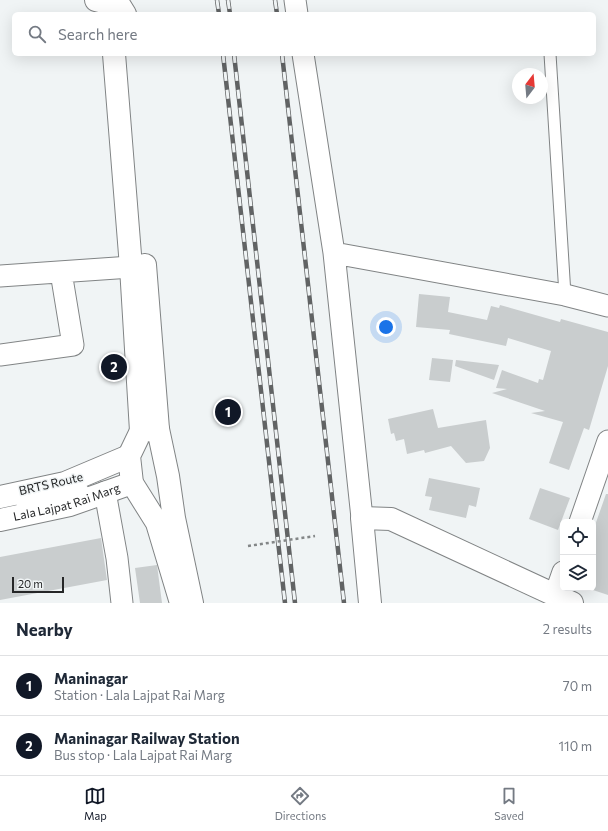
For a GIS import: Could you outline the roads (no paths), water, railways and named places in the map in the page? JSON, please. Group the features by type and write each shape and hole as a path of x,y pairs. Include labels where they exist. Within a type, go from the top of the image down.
{"street":[{"path":"96,0 119,8"},
{"path":"295,0 297,12"},
{"path":"114,56 130,267 149,430 168,476 166,521 180,603"},
{"path":"129,56 149,430 129,456 132,483 166,521 192,603"},
{"path":"303,56 334,253 370,603"},
{"path":"334,253 566,295 608,306"},
{"path":"0,276 130,267"},
{"path":"0,355 74,345 61,272"},
{"path":"581,519 608,441"},
{"name":"Lala Lajpat Rai Marg","path":"0,497 66,483 129,456"},
{"name":"Lala Lajpat Rai Marg","path":"0,520 70,505 132,483"},
{"path":"105,492 117,558 122,603"},
{"path":"362,518 391,518 563,599"}],"lane":[{"path":"550,56 566,295"},
{"name":"BRTS Route","path":"0,509 98,487 105,492"}],"railway":[{"path":"217,0 219,12"},
{"path":"228,0 230,12"},
{"path":"275,0 277,12"},
{"path":"223,56 285,603"},
{"path":"234,56 295,603"},
{"path":"282,56 344,603"}],"place":[{"name":"Maninagar Railway Station","path":"114,367"},
{"name":"Maninagar","path":"228,412"}]}
